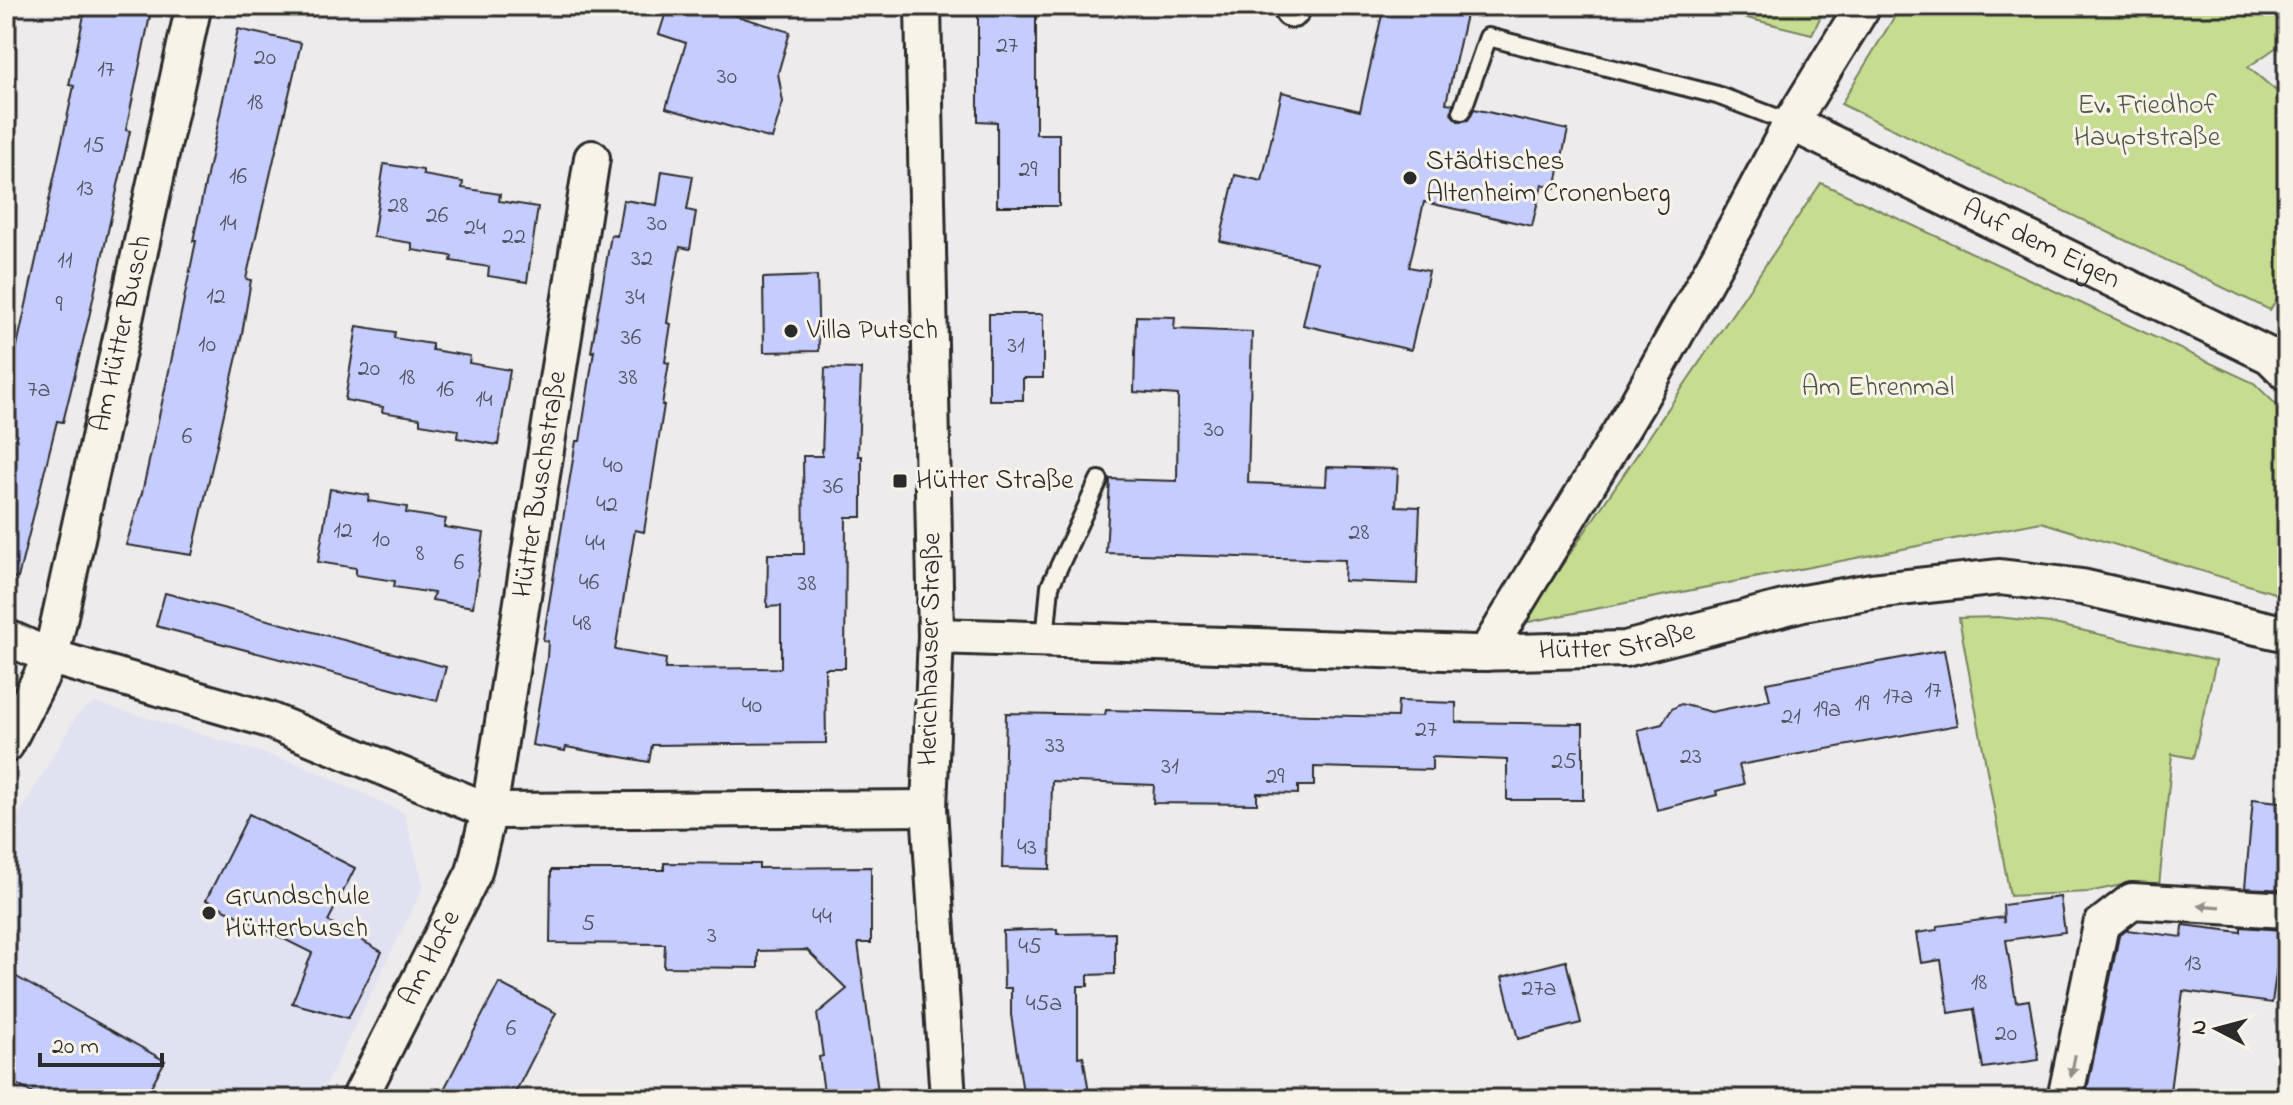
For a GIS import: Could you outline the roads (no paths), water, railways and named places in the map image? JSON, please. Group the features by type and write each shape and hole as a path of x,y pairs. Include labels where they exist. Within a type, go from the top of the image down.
{"street":[{"name":"Herichhauser Straße","path":"923,6 936,636 929,808 948,1099"},
{"path":"1486,653 1637,404 1791,123 1863,6"},
{"name":"Am Hütter Busch","path":"6,745 51,657 193,9"},
{"name":"Auf dem Eigen","path":"1791,123 2270,356 2287,373"},
{"name":"Hütter Buschstraße","path":"489,811 592,158"},
{"name":"Hütter Straße","path":"936,636 1486,653 1625,649 1803,603 1872,591 2000,577 2082,587 2287,634"},
{"path":"6,637 51,657 266,719 489,811 929,808"},
{"name":"Am Hofe","path":"359,1099 474,872 489,811"},
{"path":"2065,1099 2101,925 2132,901 2287,910"}],"lane":[{"path":"1462,111 1488,37 1717,95 1791,123"},
{"path":"1045,640 1050,586 1099,480"}],"place":[{"name":"Städtisches Altenheim Cronenberg","path":"1410,178"},
{"name":"Villa Putsch","path":"791,331"},
{"name":"Hütter Straße","path":"900,481"},
{"name":"Grundschule Hütterbusch","path":"209,913"}],"park label":[{"name":"Ev. Friedhof Hauptstraße","path":"2147,122"},
{"name":"Am Ehrenmal","path":"1878,388"}]}
